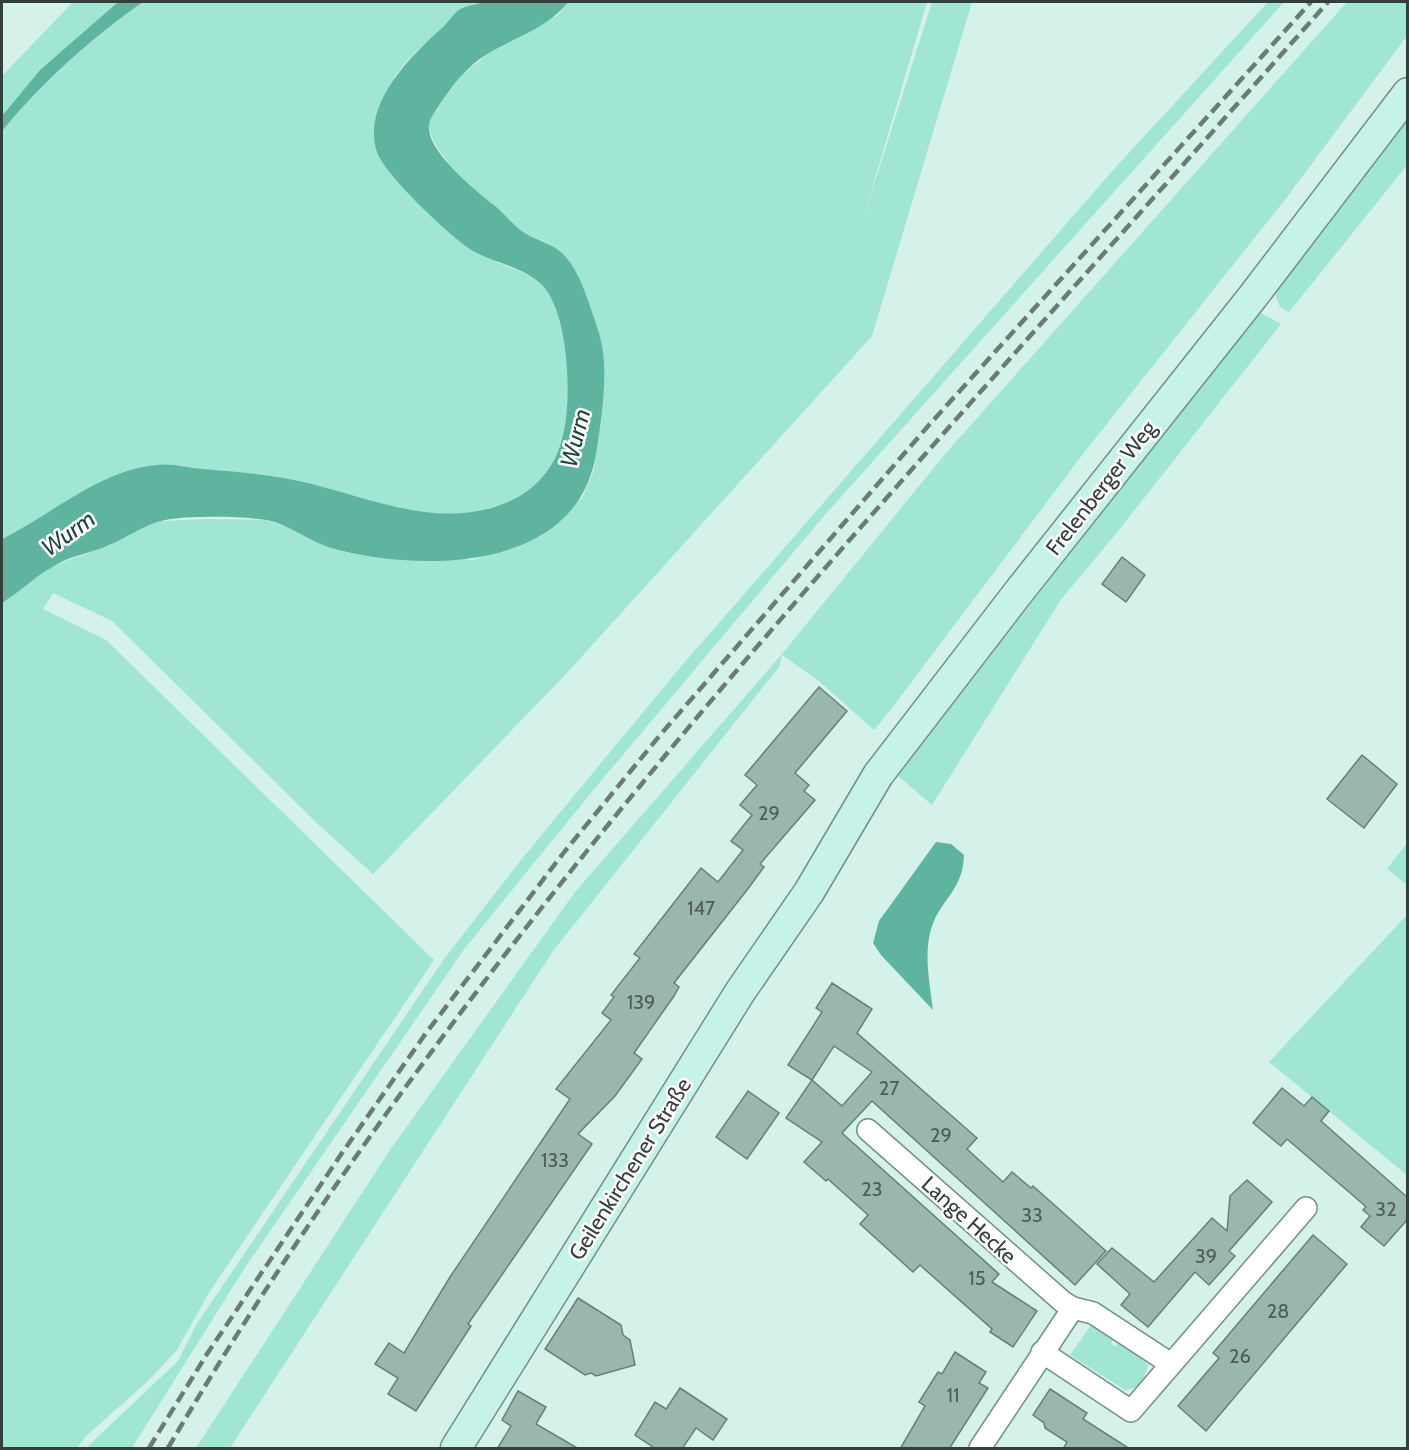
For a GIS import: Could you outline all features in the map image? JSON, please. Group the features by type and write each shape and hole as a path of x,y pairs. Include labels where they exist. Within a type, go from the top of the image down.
{"main road":[{"name":"Frelenberger Weg","path":"809,892 879,775 1033,574 1254,295 1407,93"},
{"name":"Geilenkirchener Straße","path":"456,1449 740,992 809,892"}],"street":[{"name":"Lange Hecke","path":"868,1130 1021,1266 1072,1308 1093,1313 1171,1364"},
{"path":"1042,1353 1131,1411 1306,1208"},
{"path":"980,1449 1072,1308"}],"shaded area":[{"path":"73,2 118,2 40,70 2,116 2,76"},
{"path":"143,2 483,2 458,11 404,65 386,94 374,135 381,156 392,174 424,209 479,252 537,281 551,298 563,336 566,358 566,420 556,456 546,473 532,488 514,499 487,509 460,513 433,513 379,503 326,488 264,475 157,465 115,475 96,484 2,539 2,131 68,62"},
{"path":"568,2 927,2 864,216 932,2 972,2 872,336 566,674 373,874 322,828 112,621 53,593 43,609 106,640 434,960 210,1291 177,1350 148,1381 85,1437 77,1448 2,1448 2,603 54,565 108,546 145,526 161,521 266,520 296,530 328,547 473,560 518,545 582,498 594,470 603,376 603,352 585,294 572,266 561,252 544,241 526,235 483,199 450,166 434,142 428,127 430,118 461,76 489,53 558,15"},
{"path":"1268,2 1284,2 823,517 590,794 465,948 244,1269 132,1448 86,1448 178,1361 196,1325 444,959 525,855 678,670 1114,169"},
{"path":"1347,2 1407,2 1407,36 1284,201 1086,450 889,712 874,730 819,681 782,655 779,667 553,951 230,1448 196,1448 390,1150 575,892 782,654 946,453"},
{"path":"1407,118 1407,165 1289,312 1280,307 1276,296 1277,288"},
{"path":"1261,313 1281,324 1115,535 1062,598 932,805 898,776 1253,316"},
{"path":"1407,843 1407,885 1387,869"},
{"path":"1407,915 1407,1175 1269,1062"},
{"path":"1091,1325 1115,1337 1111,1343 1115,1347 1121,1340 1136,1350 1148,1366 1143,1380 1138,1385 1125,1390 1070,1355"}],"water":[{"path":"118,2 143,2 68,62 2,131 2,116 40,70"},
{"name":"Wurm","path":"483,2 568,2 542,25 489,53 474,64 452,87 429,125 435,147 454,170 519,229 562,253 571,263 581,283 601,339 604,377 596,454 583,493 559,522 528,542 490,555 450,560 408,560 368,556 331,548 267,520 206,517 171,519 146,526 107,546 59,563 2,603 2,539 96,484 136,469 169,465 264,475 299,481 380,503 434,513 461,513 487,509 523,494 546,473 552,464 563,435 567,400 563,335 551,298 534,278 467,247 431,216 403,188 382,162 377,152 374,134 376,116 383,98 405,66 460,9"},
{"path":"936,842 951,844 964,855 960,877 936,916 929,936 928,968 933,1010 881,955 873,943 879,921"}],"building":[{"path":"1122,557 1145,575 1126,602 1102,584"},
{"path":"819,687 847,711 795,773 809,785 804,791 815,800 760,864 764,867 674,983 679,987 674,996 634,1053 642,1059 615,1096 578,1134 592,1144 468,1324 471,1326 416,1411 388,1394 398,1378 375,1364 389,1343 404,1353 450,1277 570,1099 556,1089 611,1020 602,1013 614,997 611,995 640,958 634,954 701,868 718,882 743,850 731,841 752,815 740,805 757,785 745,775"},
{"path":"1362,755 1397,784 1364,828 1327,799"},
{"path":"832,983 872,1009 857,1033 977,1138 967,1149 1003,1182 1012,1172 1031,1188 1033,1186 1106,1251 1075,1285 872,1101 842,1133 999,1274 992,1282 1037,1311 1013,1347 990,1332 992,1329 920,1265 913,1272 860,1224 868,1215 828,1179 826,1181 804,1162 822,1142 786,1118 812,1080 788,1065 822,1012 816,1008","holes":["834,1046 872,1072 842,1106 812,1080"]},
{"path":"1282,1088 1304,1106 1312,1097 1329,1111 1321,1121 1407,1197 1407,1220 1384,1246 1361,1227 1370,1216 1363,1210 1366,1207 1363,1204 1287,1139 1281,1146 1253,1123"},
{"path":"748,1091 779,1113 747,1159 716,1137"},
{"path":"1247,1180 1272,1202 1229,1251 1235,1256 1209,1285 1195,1272 1148,1327 1121,1305 1130,1294 1097,1264 1112,1248 1154,1282 1212,1218 1227,1231 1230,1196"},
{"path":"1313,1235 1347,1264 1206,1431 1178,1406 1219,1358 1213,1353"},
{"path":"578,1298 621,1325 623,1335 630,1340 635,1365 596,1376 591,1373 585,1375 545,1349"},
{"path":"955,1352 986,1372 979,1383 988,1388 949,1449 900,1449 925,1406 919,1402 938,1372 942,1374"},
{"path":"680,1388 727,1419 713,1440 696,1428 682,1449 656,1449 635,1435 655,1402 666,1409"},
{"path":"1050,1389 1087,1413 1083,1419 1130,1449 1063,1449 1067,1442 1045,1428 1044,1423 1033,1415"},
{"path":"518,1391 546,1407 536,1424 579,1449 497,1449 511,1426 502,1420"}],"railway":[{"path":"149,1448 207,1354 342,1153 426,1033 565,851 661,734 929,425 1311,2"},
{"path":"168,1448 248,1318 332,1191 421,1066 513,944 608,825 805,591 1328,2"}]}
